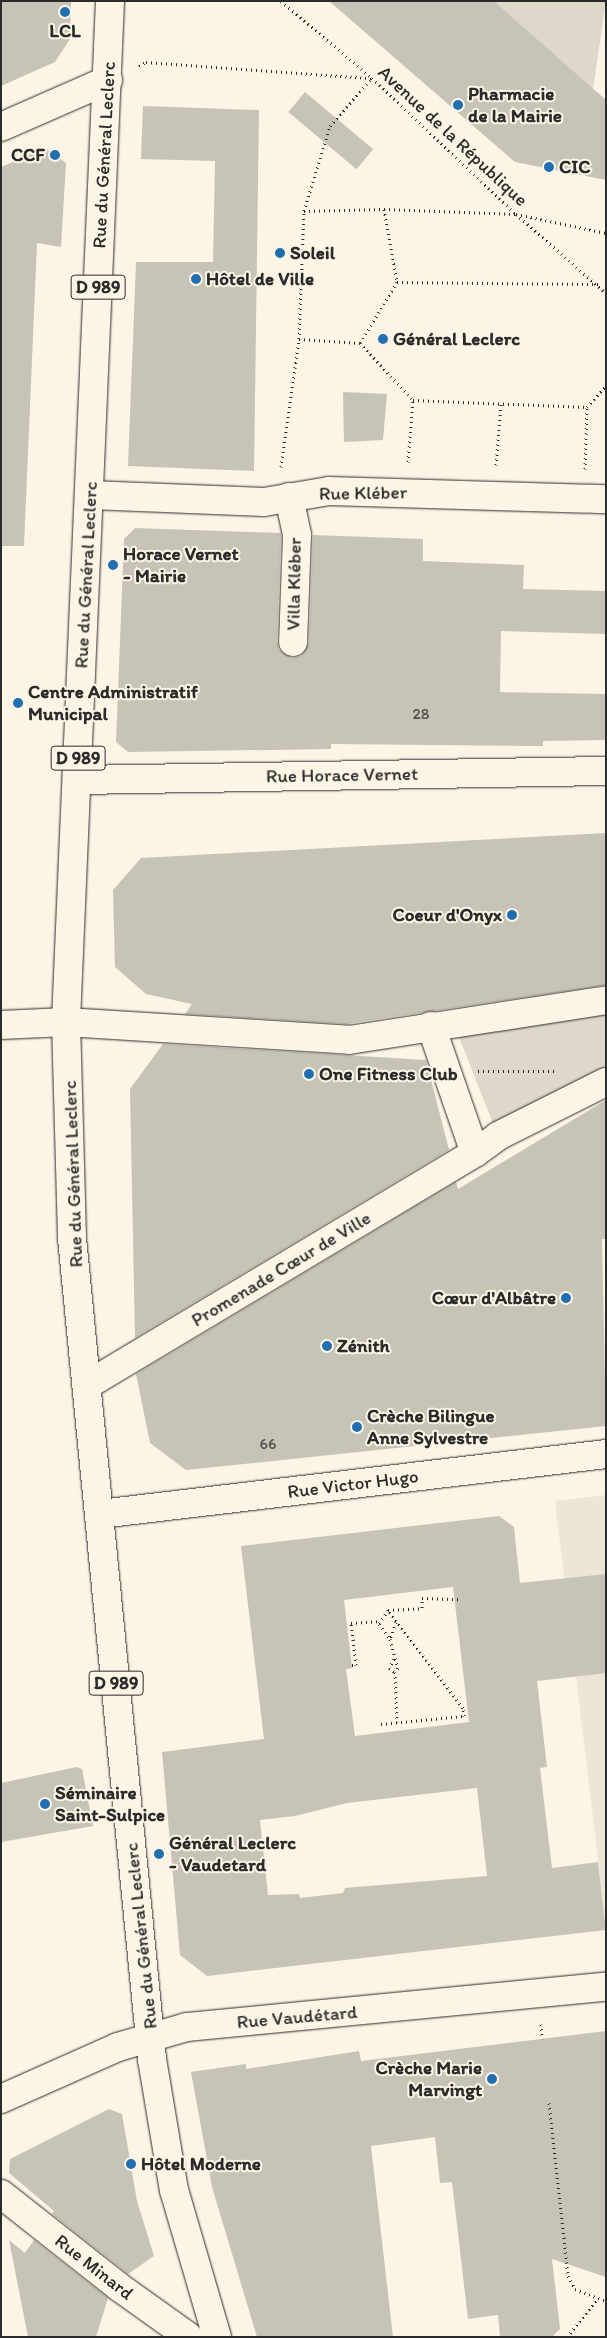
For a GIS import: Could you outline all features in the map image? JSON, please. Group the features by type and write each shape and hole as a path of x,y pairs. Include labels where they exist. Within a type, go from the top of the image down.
{"street":[{"name":"Rue du Général Leclerc","path":"110,1 78,780 66,1022 72,1238 152,2035 152,2059 174,2190 217,2337"},
{"path":"1,127 108,80"},
{"name":"Rue Kléber","path":"90,488 269,496 329,491 595,499"},
{"name":"Villa Kléber","path":"269,496 297,535 293,642"},
{"name":"Rue Horace Vernet","path":"78,780 606,771"},
{"path":"1,1025 66,1022 350,1040 606,1000"},
{"path":"431,1026 475,1153"},
{"name":"Promenade Cœur de Ville","path":"87,1385 475,1153 498,1136 606,1082"},
{"name":"Rue Victor Hugo","path":"100,1514 606,1454"},
{"name":"Rue Vaudétard","path":"1,2099 152,2035 187,2027 606,1987"},
{"name":"Rue Minard","path":"1,2194 119,2288 189,2337"}],"path":[{"name":"Avenue de la République","path":"281,1 372,78 516,214 606,292"},
{"path":"108,80 146,62 372,78"},
{"path":"269,496 280,472 299,339 304,210 330,126 372,78"},
{"path":"304,210 384,209 516,214 606,233"},
{"path":"360,343 397,282 384,209"},
{"path":"397,282 598,284"},
{"path":"299,339 360,343 412,400 587,407"},
{"path":"595,499 587,407 606,386"},
{"path":"406,492 412,400"},
{"path":"494,495 501,404"},
{"path":"448,1071 558,1071"},
{"path":"388,1610 422,1608 422,1598 458,1599"},
{"path":"388,1610 379,1624 390,1639 398,1668 395,1672 397,1722"},
{"path":"381,1724 464,1716 463,1708 388,1610"},
{"path":"352,1665 356,1665 351,1623 380,1621"},
{"path":"390,1639 396,1622"},
{"path":"394,1659 390,1668 395,1672"},
{"path":"549,2103 568,2276 575,2289 597,2300 606,2301"},
{"path":"567,2337 597,2300"}],"shaded area":[{"path":"496,1 606,1 593,89 496,3"},
{"path":"606,1000 606,1082 498,1136 453,1022"},
{"path":"606,1495 606,1926 555,1501"}],"building":[{"path":"1,1 71,1 70,39 55,62 1,86"},
{"path":"329,1 494,1 606,100 606,180 515,162"},
{"path":"305,92 373,149 356,169 288,112"},
{"name":"Hôtel de Ville","path":"143,106 259,110 254,471 128,466 136,262 213,262 215,161 141,159"},
{"path":"45,148 66,163 61,247 37,243 24,546 1,546 1,167"},
{"path":"343,392 387,394 383,440 344,442"},
{"path":"135,528 281,533 277,641 279,650 292,658 301,656 309,643 313,535 423,539 423,561 524,565 523,589 606,591 606,634 501,631 500,692 606,694 606,740 543,741 543,746 331,744 331,749 128,752 116,742 124,539"},
{"path":"606,833 606,985 346,1024 185,1014 192,1004 146,994 115,967 113,890 141,858"},
{"path":"163,1044 426,1060 449,1150 135,1338 130,1089"},
{"path":"606,1100 606,1239 602,1239 606,1426 186,1470 150,1443 136,1374 456,1182 458,1189"},
{"path":"499,1516 514,1527 520,1583 606,1574 606,1673 537,1681 547,1767 540,1768 552,1868 598,1862 606,1930 207,1976 180,1955 162,1752 264,1739 241,1546","holes":["453,1587 469,1722 355,1736 346,1669 352,1668 344,1600","477,1788 487,1876 345,1888 343,1893 300,1898 299,1894 268,1895 260,1820 295,1816 347,1803"]},
{"name":"Séminaire Saint-Sulpice","path":"77,1767 82,1769 93,1826 1,1842 1,1783"},
{"path":"606,2031 606,2277 552,2259 560,2329 552,2337 500,2337 498,2315 468,2319 452,2182 440,2183 435,2137 371,2146 393,2337 257,2337 212,2187 191,2072 246,2064 246,2069 359,2051 361,2061"},
{"path":"109,2109 122,2114 137,2201 154,2256 128,2274 52,2214 54,2211 9,2173 10,2159"},
{"path":"9,2240 25,2253 34,2240 108,2298 96,2337 28,2337"}],"place":[{"name":"LCL","path":"65,12"},
{"name":"Pharmacie de la Mairie","path":"458,105"},
{"name":"CCF","path":"55,155"},
{"name":"CIC","path":"549,167"},
{"name":"Soleil","path":"280,253"},
{"name":"Hôtel de Ville","path":"196,279"},
{"name":"Général Leclerc","path":"383,339"},
{"name":"Horace Vernet - Mairie","path":"113,565"},
{"name":"Centre Administratif Municipal","path":"18,703"},
{"name":"Coeur d'Onyx","path":"512,915"},
{"name":"One Fitness Club","path":"309,1074"},
{"name":"Cœur d'Albâtre","path":"566,1298"},
{"name":"Zénith","path":"327,1346"},
{"name":"Crèche Bilingue Anne Sylvestre","path":"357,1427"},
{"name":"Séminaire Saint-Sulpice","path":"45,1804"},
{"name":"Général Leclerc - Vaudetard","path":"159,1854"},
{"name":"Crèche Marie Marvingt","path":"492,2079"},
{"name":"Hôtel Moderne","path":"131,2164"}]}
